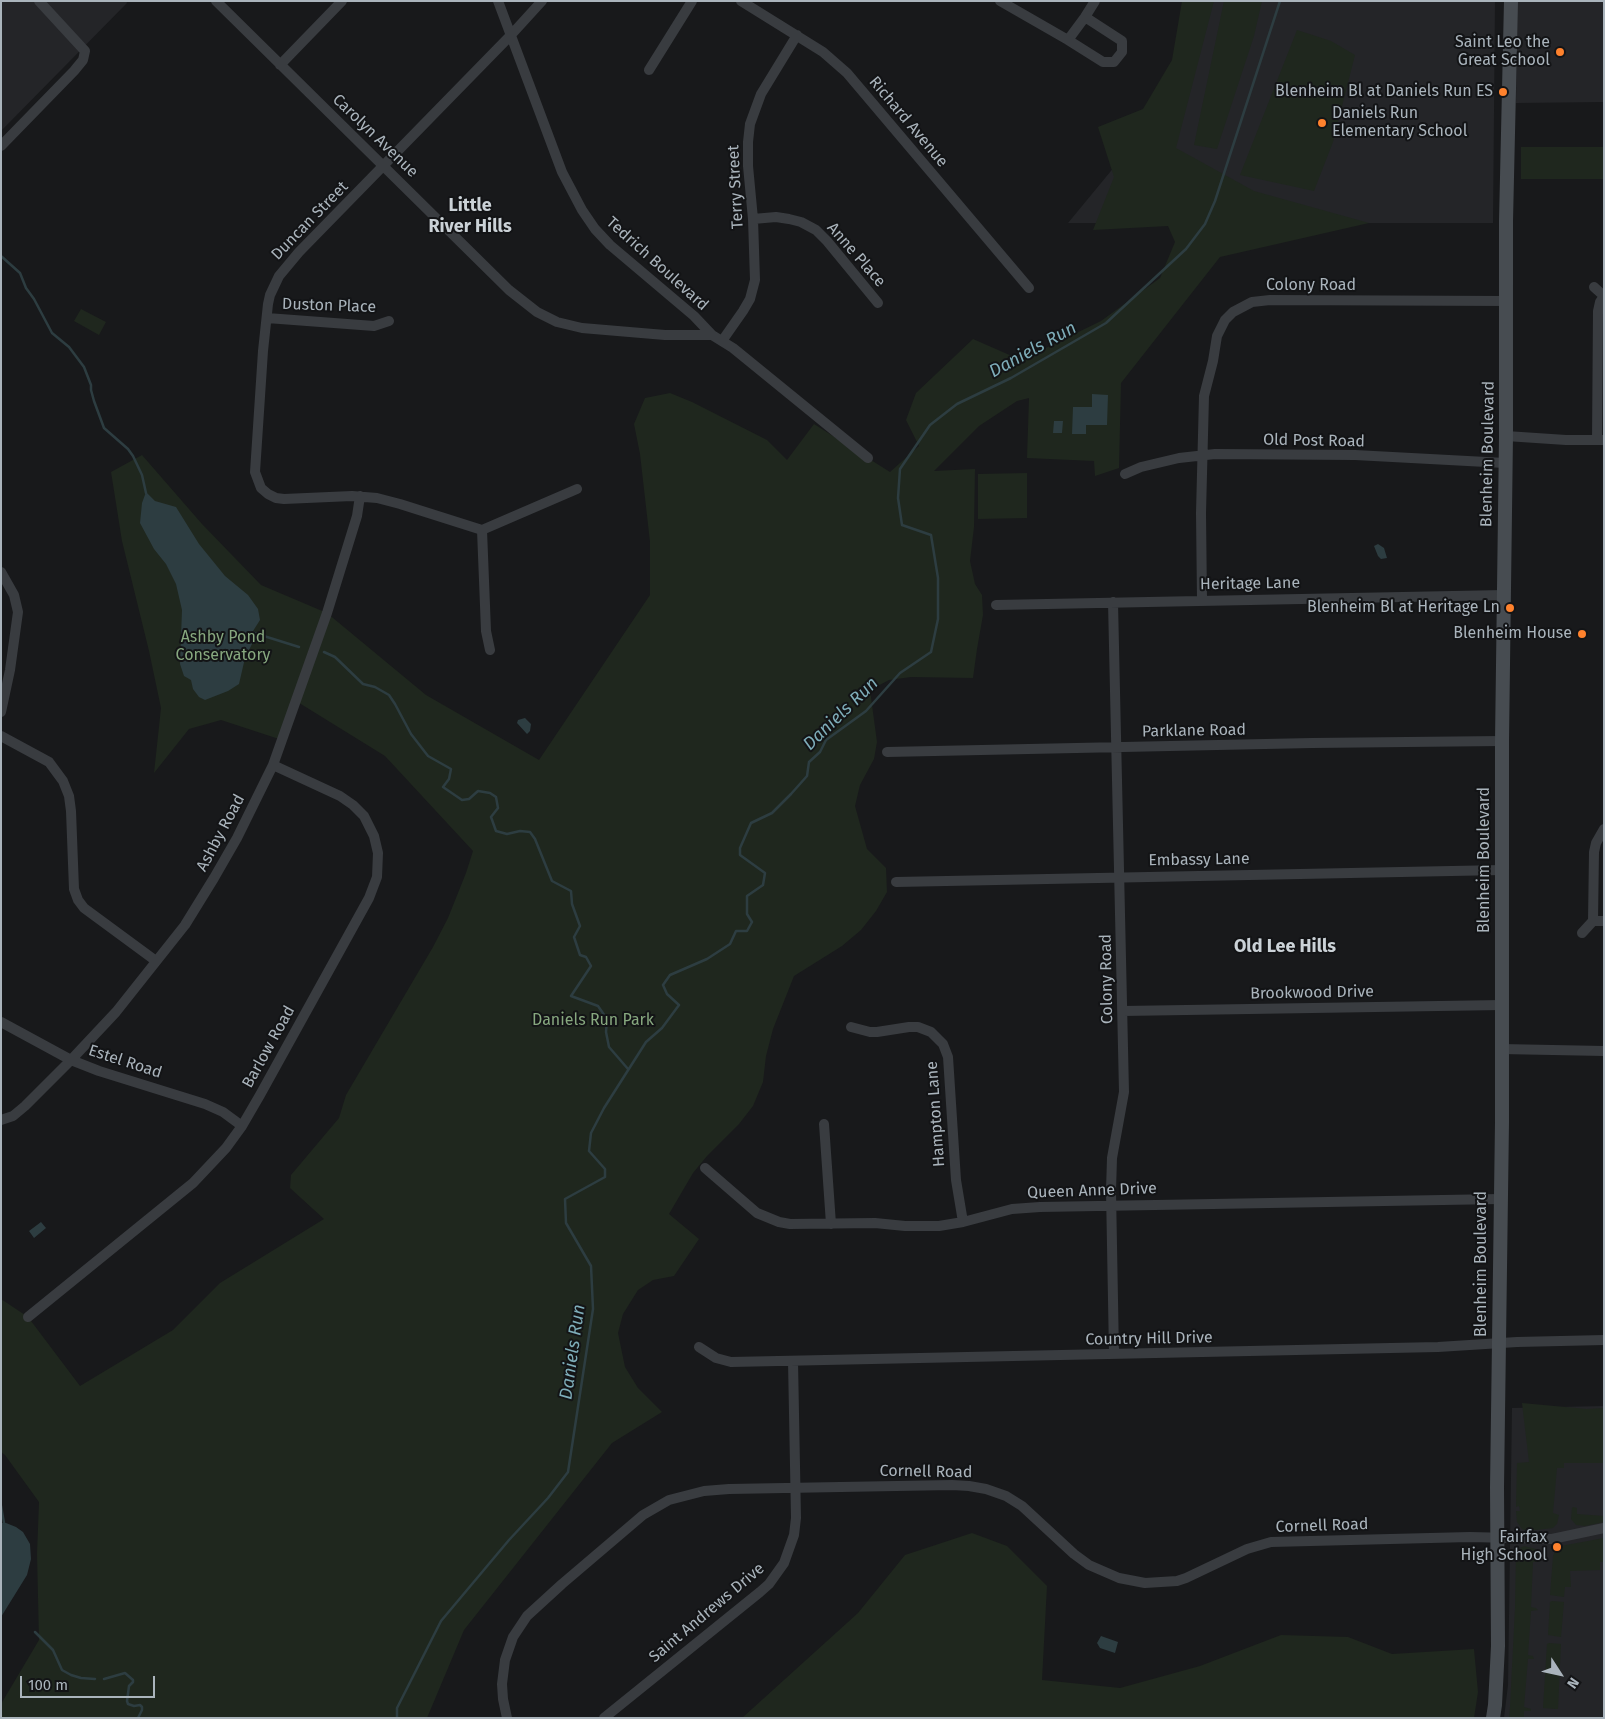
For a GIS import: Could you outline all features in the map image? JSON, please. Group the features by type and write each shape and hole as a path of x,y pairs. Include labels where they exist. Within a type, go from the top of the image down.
{"main road":[{"name":"Blenheim Boulevard","path":"1493,1718 1496,1705 1498,1646 1497,1538 1506,221 1511,1"}],"street":[{"path":"1,146 74,72 83,60 85,51 39,1"},
{"name":"Carolyn Avenue","path":"216,1 510,290 545,317 567,326 598,330 712,335"},
{"path":"280,65 342,1"},
{"name":"Tedrich Boulevard","path":"498,1 562,172 582,210 595,228 610,244 694,316 712,335 868,458"},
{"name":"Duncan Street","path":"482,530 377,498 360,496 284,499 268,494 261,488 255,472 267,318 270,295 275,282 284,269 542,1"},
{"path":"649,70 692,1"},
{"name":"Richard Avenue","path":"741,1 823,52 847,73 1029,288"},
{"path":"1000,1 1103,62 1114,62 1122,52 1122,41 1085,17"},
{"path":"1068,40 1094,1"},
{"name":"Terry Street","path":"722,341 743,311 753,289 756,270 748,166 750,124 761,94 797,35"},
{"name":"Anne Place","path":"753,219 789,218 816,230 878,303"},
{"path":"1506,436 1600,440 1598,311 1604,296 1594,287"},
{"name":"Colony Road","path":"1202,600 1200,513 1204,396 1217,336 1226,320 1240,307 1252,302 1270,300 1506,301"},
{"name":"Duston Place","path":"267,318 374,326 390,321"},
{"name":"Old Post Road","path":"1125,474 1141,467 1179,458 1215,454 1356,455 1505,463"},
{"path":"490,650 486,631 482,530 577,488"},
{"name":"Ashby Road","path":"1,1120 17,1114 72,1060 116,1012 185,925 214,878 241,830 273,765 327,613 358,516 360,496"},
{"path":"1,572 14,594 18,612 10,670 1,712"},
{"name":"Heritage Lane","path":"996,605 1504,594"},
{"name":"Colony Road","path":"1113,602 1124,1092 1112,1158 1114,1354"},
{"path":"1,736 49,762 63,781 69,796 71,811 74,889 78,900 84,908 156,961"},
{"name":"Parklane Road","path":"887,752 1502,741"},
{"name":"Barlow Road","path":"28,1317 214,1163 242,1126 369,898 378,870 378,853 368,822 358,809 340,796 273,765"},
{"path":"1582,933 1598,921 1594,852 1596,843 1604,829"},
{"name":"Embassy Lane","path":"896,882 1502,870"},
{"name":"Brookwood Drive","path":"1123,1011 1502,1005"},
{"name":"Estel Road","path":"1,1022 72,1060 99,1072 205,1104 223,1112 242,1126"},
{"name":"Hampton Lane","path":"851,1027 870,1032 909,1026 918,1027 931,1032 943,1044 948,1056 956,1180 963,1222"},
{"path":"1501,1048 1604,1051"},
{"path":"824,1124 830,1224"},
{"name":"Queen Anne Drive","path":"705,1168 750,1208 767,1218 790,1224 875,1223 929,1226 963,1222 1027,1207 1500,1199"},
{"name":"Country Hill Drive","path":"699,1346 716,1358 731,1362 1438,1347 1604,1340"},
{"name":"Saint Andrews Drive","path":"604,1718 769,1584 788,1556 794,1535 796,1518 793,1361"},
{"name":"Cornell Road","path":"507,1718 503,1699 502,1673 508,1649 519,1626 536,1607 643,1515 669,1500 704,1491 796,1487 952,1485 986,1489 1006,1496 1022,1506 1074,1554 1089,1565 1119,1578 1145,1583 1186,1578 1247,1549 1271,1542 1410,1537 1552,1539 1604,1528"}],"shaded area":[{"path":"1,1 126,1 127,3 1,131"},
{"name":"Daniels Run Elementary School","path":"1192,1 1495,1 1493,223 1068,223 1181,86"},
{"name":"Saint Leo the Great School","path":"1517,1 1604,1 1604,102 1516,103"},
{"path":"1092,394 1108,395 1107,425 1086,425 1086,434 1072,434 1073,407 1092,407"},
{"path":"1054,421 1063,421 1062,433 1053,433"},
{"path":"146,492 155,501 176,507 199,544 225,576 248,595 258,609 260,620 253,631 252,644 245,658 239,684 228,691 205,700 199,697 193,689 191,680 184,676 180,664 182,610 176,584 166,564 154,549 140,523 142,503"},
{"path":"1378,544 1384,548 1387,558 1381,559 1378,556 1374,546"},
{"path":"525,718 531,724 530,731 527,734 517,723 518,720"},
{"path":"41,1222 46,1228 34,1238 29,1231"},
{"name":"Fairfax High School","path":"1604,1406 1604,1718 1504,1718 1508,1685 1512,1408"},
{"path":"1,1523 16,1527 23,1532 30,1544 31,1559 27,1575 1,1617"},
{"path":"1101,1636 1118,1642 1115,1653 1100,1648 1097,1643"}],"green space":[{"path":"1182,1 1214,1 1176,148 1254,191 1369,223 1220,257 1121,383 1119,468 1095,476 1094,461 1027,458 1029,398 1017,401 979,426 934,471 975,469 974,527 970,561 975,584 982,595 983,615 973,678 911,677 889,680 870,690 877,742 874,759 860,785 855,806 867,849 886,868 887,892 876,911 861,930 842,946 794,976 773,1029 766,1056 763,1082 753,1106 739,1124 693,1173 669,1214 699,1239 674,1276 653,1280 638,1290 623,1314 618,1333 625,1367 638,1388 662,1412 612,1443 464,1630 427,1718 1,1718 1,1704 39,1640 37,1554 39,1502 1,1452 1,1299 28,1317 80,1386 173,1330 220,1283 324,1219 290,1188 291,1175 339,1118 346,1095 448,918 473,851 385,756 296,701 282,740 221,720 189,729 154,773 161,708 122,541 111,472 142,455 202,524 261,585 327,613 426,695 539,760 650,595 650,542 640,454 634,424 645,398 670,393 692,402 767,440 787,460 814,424 890,472 919,446 906,420 916,393 973,339 1021,360 1101,321 1160,278 1175,242 1168,226 1093,230 1114,177 1098,127 1143,109 1172,60"},
{"path":"1224,1 1262,1 1254,36 1217,149 1194,145"},
{"path":"1297,30 1331,41 1355,55 1333,142 1314,191 1240,175"},
{"path":"1521,147 1604,147 1604,179 1521,179"},
{"path":"81,309 106,322 99,335 74,321"},
{"path":"1027,473 1027,518 978,519 978,474"},
{"path":"1522,1403 1587,1409 1604,1408 1604,1463 1564,1463 1564,1468 1557,1468 1553,1513 1559,1515 1557,1524 1553,1528 1527,1531 1522,1529 1517,1522 1516,1511 1520,1511 1519,1506 1516,1507 1517,1463 1529,1462"},
{"path":"1573,1507 1577,1508 1577,1514 1604,1516 1604,1522 1585,1526 1576,1525 1571,1519"},
{"path":"972,1533 1007,1546 1047,1586 1042,1680 1120,1688 1200,1666 1281,1635 1348,1637 1392,1654 1474,1649 1478,1692 1474,1718 742,1718 858,1613 905,1555"},
{"path":"1604,1538 1604,1562 1600,1562 1600,1570 1570,1571 1571,1587 1565,1587 1564,1597 1550,1595 1553,1556 1556,1549 1561,1546"},
{"path":"1524,1546 1536,1549 1540,1557 1539,1562 1533,1562 1531,1607 1538,1610 1531,1611 1528,1655 1533,1656 1534,1659 1528,1659 1524,1707 1531,1709 1531,1711 1524,1711 1524,1718 1509,1718 1516,1552"},
{"path":"1550,1602 1564,1602 1561,1637 1548,1635"},
{"path":"1547,1644 1561,1644 1558,1709 1543,1708"}],"waterway":[{"name":"Daniels Run","path":"397,1718 397,1708 441,1621 509,1540 548,1498 568,1472 593,1309 591,1266 566,1223 565,1199 605,1177 605,1169 589,1151 591,1133 604,1108 646,1042 662,1028 679,1005 667,994 663,985 670,975 707,959 730,944 736,931 747,931 752,922 747,914 747,896 763,885 765,873 740,855 740,848 751,823 772,813 791,794 807,776 809,762 820,752 826,740 866,711 900,673 931,652 938,619 938,578 931,535 902,525 898,498 900,469 930,425 957,404 1011,378 1106,323 1186,249 1205,224 1215,201 1280,1"},
{"path":"1,256 20,273 26,288 52,333 69,347 84,367 104,428 128,449 133,456 142,475 146,493"},
{"path":"251,632 299,647"},
{"path":"324,652 335,657 363,684 375,687 389,695 411,734 428,756 451,769 449,779 443,787 462,800 469,799 478,791 490,793 496,797 498,808 491,817 496,831 507,834 520,831 530,832 535,839 552,881 571,891 572,904 580,926 574,937 580,955 586,957 591,966 571,996 598,1006 607,1019 606,1032 609,1047 628,1069"},
{"path":"1,1506 4,1523"},
{"path":"35,1632 53,1650 62,1670 81,1678 95,1679"},
{"path":"104,1679 125,1673 133,1680 129,1686 127,1701 128,1704 140,1705 142,1707 138,1718"}],"place":[{"name":"Saint Leo the Great School","path":"1560,52"},
{"name":"Blenheim Bl at Daniels Run ES","path":"1503,92"},
{"name":"Daniels Run Elementary School","path":"1322,123"},
{"name":"Blenheim Bl at Heritage Ln","path":"1510,608"},
{"name":"Blenheim House","path":"1582,634"},
{"name":"Fairfax High School","path":"1557,1547"}],"district":[{"name":"Little River Hills","path":"470,216"},
{"name":"Old Lee Hills","path":"1285,947"}],"park label":[{"name":"Ashby Pond Conservatory","path":"223,647"},
{"name":"Daniels Run Park","path":"593,1021"}]}
